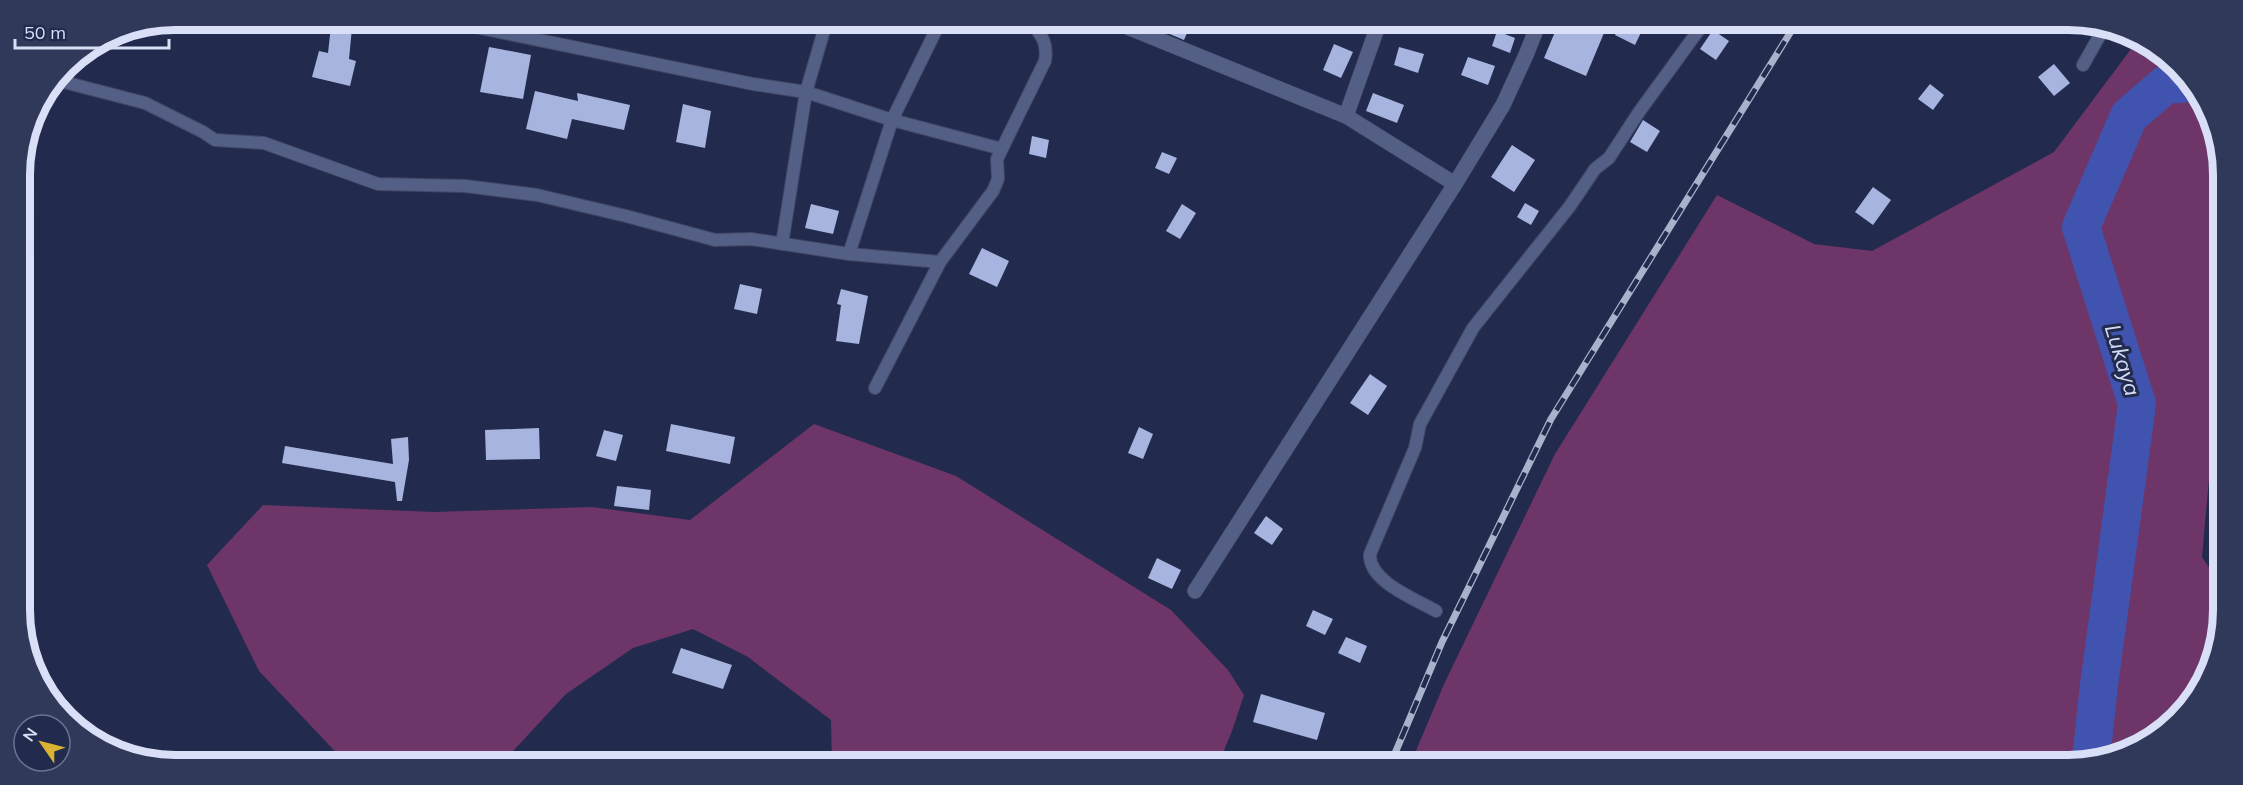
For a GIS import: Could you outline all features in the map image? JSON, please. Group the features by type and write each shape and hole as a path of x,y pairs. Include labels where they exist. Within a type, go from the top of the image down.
{"street":[{"path":"1145,30 1346,116 1455,184"},
{"path":"1346,116 1376,30"},
{"path":"1195,591 1503,105 1536,30"}],"lane":[{"path":"490,30 806,92 892,120 1002,149"},
{"path":"782,244 806,92 824,30"},
{"path":"849,254 892,120 936,30"},
{"path":"875,388 940,262 993,191 998,179 997,159 1045,61 1047,49 1044,38 1036,30"},
{"path":"1436,611 1384,582 1369,562 1370,554 1415,448 1420,424 1473,328 1570,206 1595,169 1609,158 1639,112 1699,30"},
{"path":"2083,65 2100,34"},
{"path":"64,82 145,103 215,140 264,143 378,184 465,186 537,195 715,240 751,239 849,254 940,262"}],"shaded area":[{"path":"2133,46 2164,66 2189,94 2205,128 2212,156 2213,434 2202,557 2213,574 2213,619 2205,657 2198,674 2189,691 2164,719 2149,731 2132,740 2115,747 2077,755 1414,755 1445,682 1555,454 1717,195 1814,244 1872,251 2054,152"},
{"path":"814,424 956,476 1171,610 1228,670 1244,695 1222,755 832,755 831,720 748,657 693,629 633,648 566,694 509,755 339,755 259,671 207,565 263,505 434,512 592,507 690,520"}],"building":[{"path":"331,30 352,30 349,59 356,61 350,86 312,77 319,51 328,53"},
{"path":"1160,30 1188,30 1184,40"},
{"path":"1556,30 1596,30 1604,33 1586,76 1544,58"},
{"path":"1617,30 1642,30 1635,45 1615,35"},
{"path":"1713,30 1729,41 1716,60 1700,49"},
{"path":"1497,31 1515,38 1510,53 1492,46"},
{"path":"1334,44 1353,52 1341,78 1323,70"},
{"path":"489,47 531,55 523,99 480,92"},
{"path":"1399,47 1424,54 1418,73 1394,65"},
{"path":"1468,57 1495,66 1488,85 1461,75"},
{"path":"2054,64 2070,83 2054,96 2038,77"},
{"path":"1930,84 1944,95 1933,110 1918,99"},
{"path":"535,91 578,101 577,93 630,105 624,130 572,119 567,139 526,129"},
{"path":"1373,93 1404,105 1397,123 1366,111"},
{"path":"683,104 711,111 705,148 676,142"},
{"path":"1643,120 1660,131 1647,152 1630,142"},
{"path":"1032,136 1049,140 1046,158 1029,154"},
{"path":"1512,145 1535,160 1514,192 1491,177"},
{"path":"1162,152 1177,158 1169,174 1155,168"},
{"path":"1873,187 1891,200 1873,225 1855,212"},
{"path":"1525,203 1539,211 1531,225 1517,217"},
{"path":"811,204 839,211 833,234 805,228"},
{"path":"1182,204 1196,213 1180,239 1166,231"},
{"path":"982,248 1009,261 997,287 969,274"},
{"path":"740,284 762,289 757,314 734,309"},
{"path":"841,289 868,296 859,344 836,341 841,305 837,304"},
{"path":"1370,374 1387,386 1368,415 1350,403"},
{"path":"671,424 735,437 730,464 666,451"},
{"path":"1139,427 1153,434 1143,459 1128,453"},
{"path":"539,428 540,459 486,460 485,430"},
{"path":"604,430 623,435 616,461 596,456"},
{"path":"408,437 409,460 402,501 397,501 395,482 282,463 285,446 393,464 391,439"},
{"path":"617,486 651,490 649,510 614,506"},
{"path":"1266,516 1283,529 1272,545 1254,533"},
{"path":"1157,558 1181,570 1172,589 1148,578"},
{"path":"1313,610 1333,619 1325,635 1306,626"},
{"path":"1346,637 1367,646 1360,663 1338,653"},
{"path":"681,648 732,665 723,689 672,673"},
{"path":"1261,694 1325,713 1317,740 1253,722"}],"waterway":[{"name":"Lukaya","path":"2092,753 2137,404 2081,227 2129,116 2165,85 2181,84"}],"railway":[{"path":"1394,755 1442,642 1551,419 1792,30"}]}
